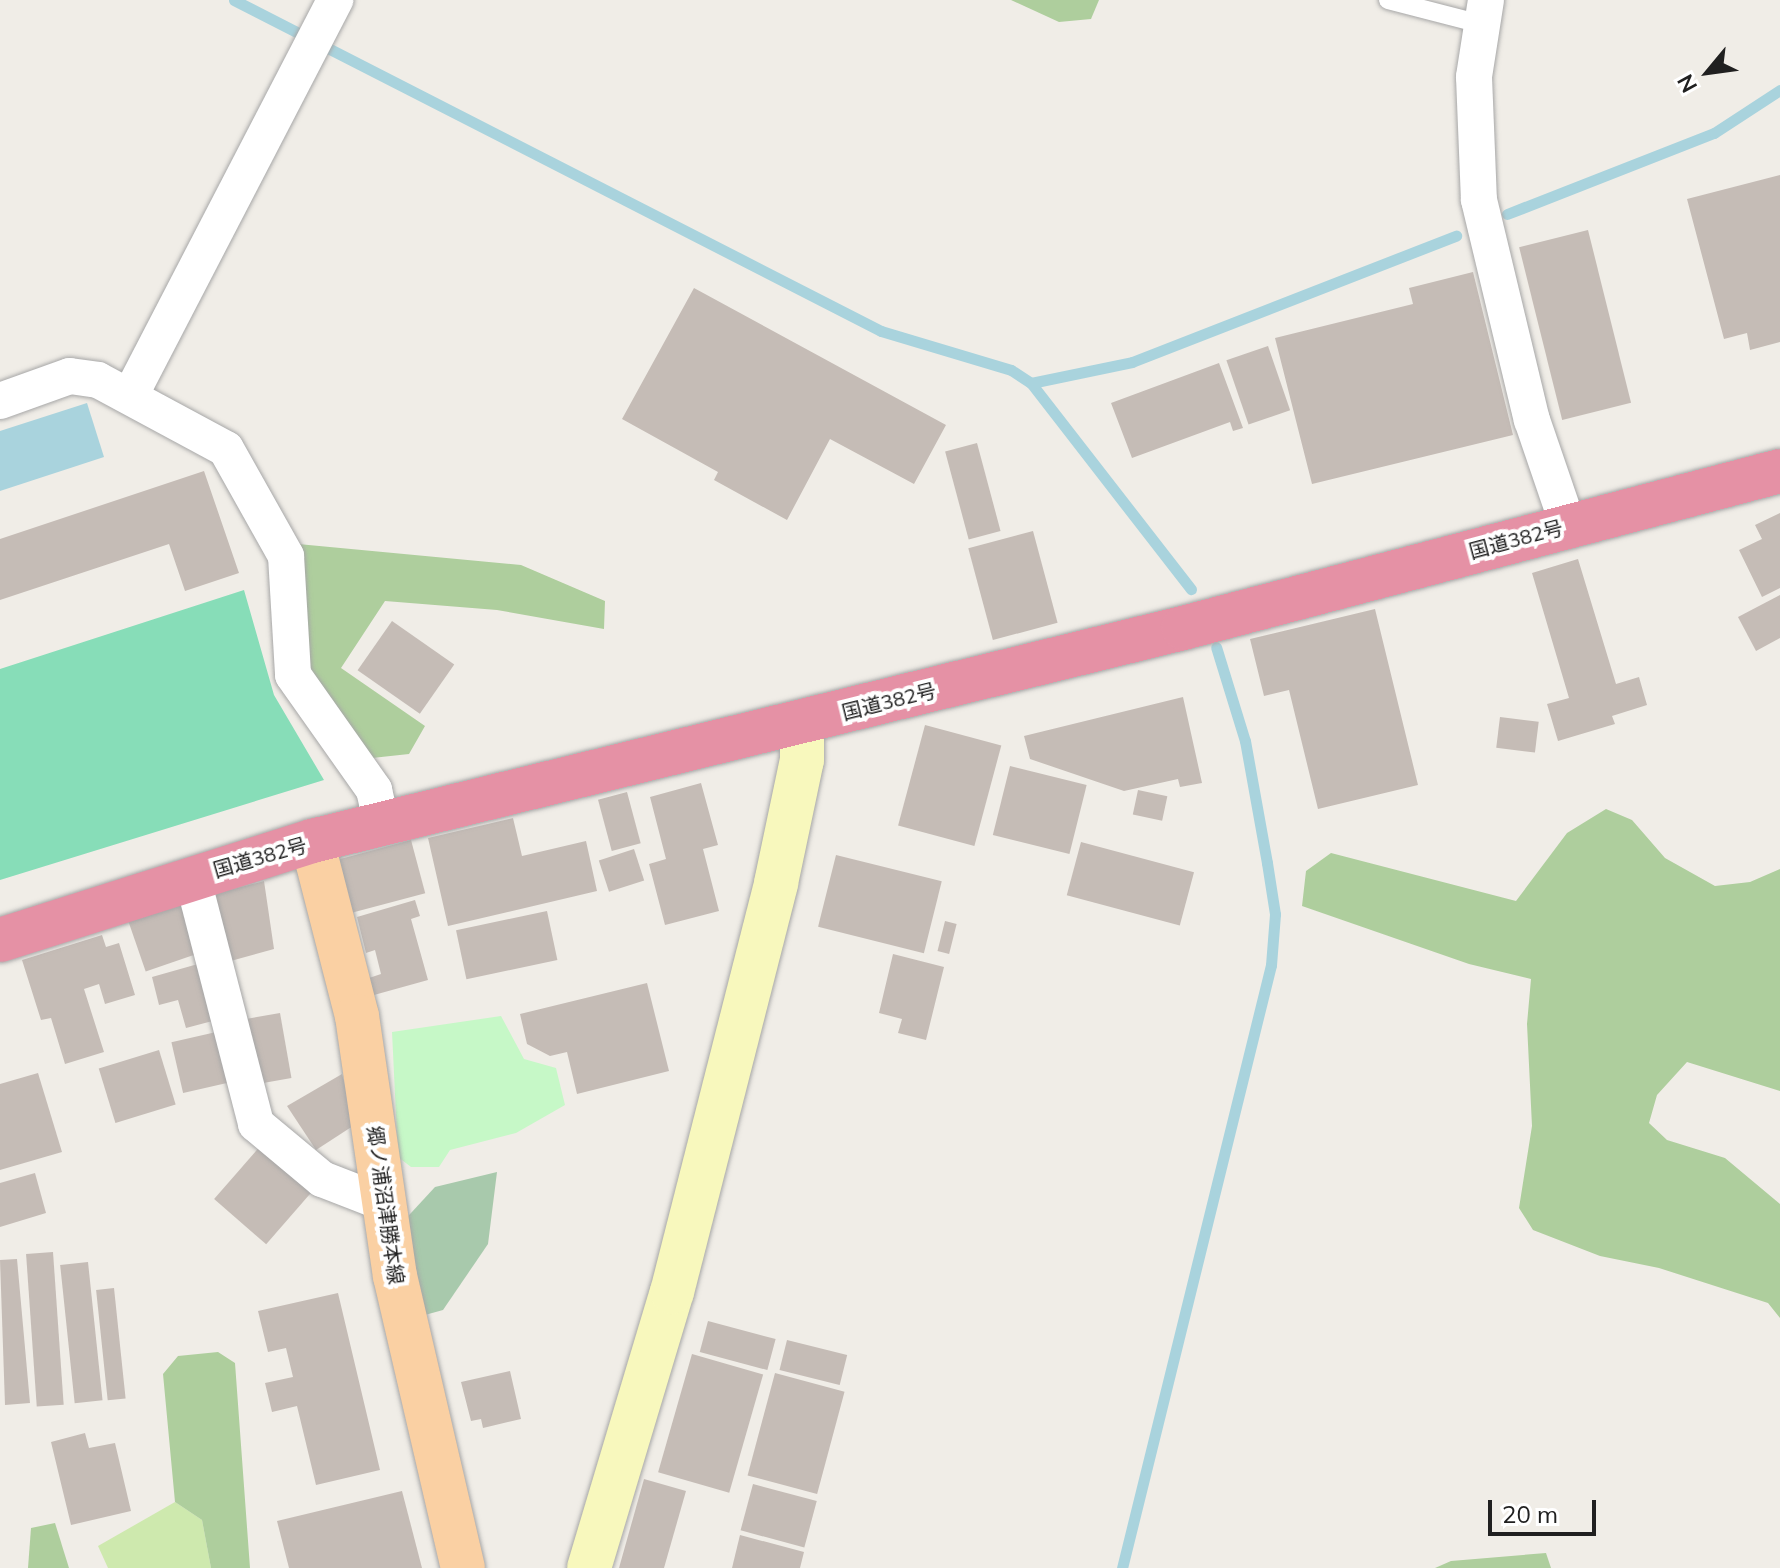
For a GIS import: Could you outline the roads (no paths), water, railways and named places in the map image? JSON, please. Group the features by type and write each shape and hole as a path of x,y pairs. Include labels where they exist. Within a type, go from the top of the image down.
{"highway":[{"name":"国道382号","path":"0,940 192,876 312,841 802,723 1780,471"}],"main road":[{"name":"郷ノ浦沼津勝本線","path":"312,841 357,1016 395,1276 463,1568"}],"street":[{"path":"1483,12 1474,77 1479,200 1532,420 1568,525"},
{"path":"131,394 320,28"},
{"path":"0,401 70,376 98,380 131,394 226,449 243,473 286,556 293,675 374,790 382,825"},
{"path":"589,1568 672,1292 776,883 802,760 802,723"},
{"path":"192,876 256,1124 322,1179 386,1204"}],"lane":[{"path":"1388,0 1483,12"}],"water":[{"path":"87,403 104,457 0,491 0,431"}],"waterway":[{"path":"234,0 881,331 1011,370 1031,383 1191,589"},
{"path":"1507,214 1714,133 1780,90"},
{"path":"1031,383 1132,362 1456,236"},
{"path":"1122,1568 1271,965 1275,914 1267,863 1245,741 1216,647"}]}
